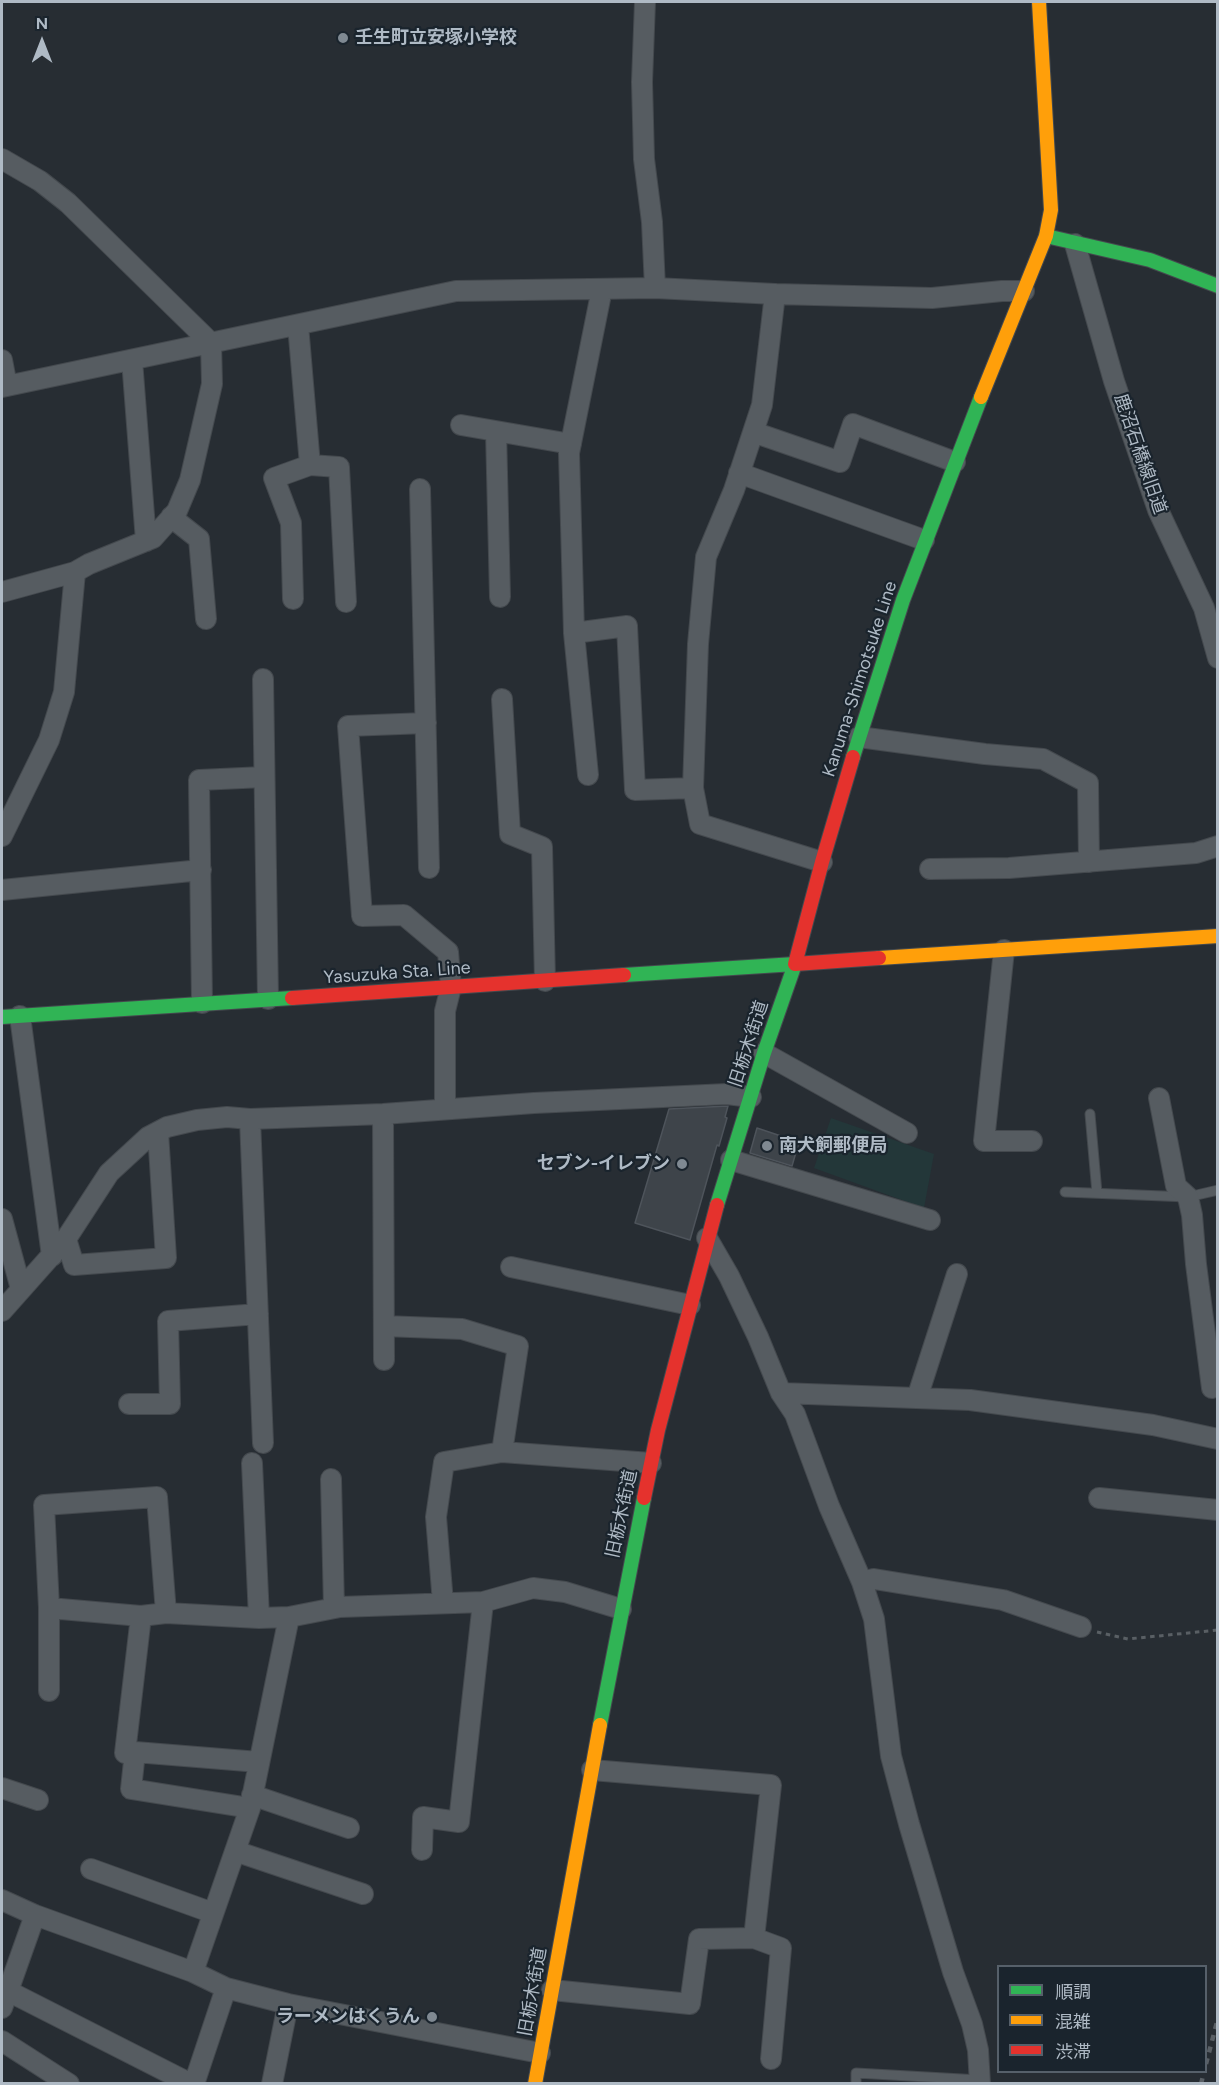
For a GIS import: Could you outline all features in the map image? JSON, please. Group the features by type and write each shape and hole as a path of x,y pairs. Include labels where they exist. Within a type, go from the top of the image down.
{"main road":[{"name":"Kanuma-Shimotsuke Line","path":"795,964 822,862 878,673 924,540 1046,236 1051,210 1051,186 1039,2"},
{"path":"1046,236 1149,260 1218,286"},
{"path":"795,964 1218,936"},
{"name":"Yasuzuka Sta. Line","path":"11,1016 795,964"},
{"name":"旧栃木街道","path":"535,2084 621,1609 651,1463 707,1238 764,1053 795,964"}],"street":[{"path":"645,2 642,82 644,148 652,222 655,288"},
{"path":"2,159 40,181 68,203 212,343 212,384 190,480 177,511 153,538 75,572 2,592"},
{"name":"鹿沼石橋線旧道","path":"1075,244 1114,381 1158,510 1211,608 1218,658"},
{"path":"2,360 4,387 456,291 655,288 932,298 1024,291"},
{"path":"588,776 574,633 569,453 602,289"},
{"path":"775,294 762,405 739,473 706,557 698,645 693,788 700,824 822,862"},
{"path":"298,325 310,465"},
{"path":"132,360 146,541"},
{"path":"753,432 840,462 853,424 955,462"},
{"path":"461,425 571,444"},
{"path":"496,431 500,597"},
{"path":"293,599 291,523 274,478 310,465 339,467 346,602"},
{"path":"739,473 924,540"},
{"path":"420,489 429,868"},
{"path":"171,518 199,539 206,619"},
{"path":"2,836 49,740 64,692 75,572"},
{"path":"574,633 627,626 635,790 693,788"},
{"path":"263,678 268,999"},
{"path":"502,699 510,834 542,847 545,981"},
{"path":"426,723 348,726 362,916 404,915 448,952 452,987 445,1011 446,1109"},
{"path":"859,737 985,754 1043,759 1088,783 1089,862"},
{"path":"202,1003 199,780 264,777"},
{"path":"930,869 1009,868 1089,862 1196,853 1218,846"},
{"path":"2,890 201,870"},
{"path":"1004,950 984,1141 1032,1141"},
{"path":"11,1016 52,1256"},
{"path":"764,1053 907,1133"},
{"path":"2,1311 66,1239 109,1173 148,1137 167,1127 197,1120 227,1117 249,1119 383,1114 727,1094 751,1097"},
{"path":"1159,1098 1176,1186 1188,1197 1192,1215 1212,1388"},
{"path":"383,1114 384,1360"},
{"path":"249,1119 263,1443"},
{"path":"66,1239 74,1265 166,1258 158,1132"},
{"path":"731,1160 930,1220"},
{"path":"2,1219 21,1289"},
{"path":"707,1238 729,1276 758,1336 781,1393 795,1414 829,1506 862,1582 874,1619 891,1756 943,1938 972,2024 978,2050 980,2082"},
{"path":"510,1267 690,1305"},
{"path":"917,1398 957,1274"},
{"path":"129,1404 170,1404 168,1321 258,1314"},
{"path":"384,1326 462,1329 518,1346 502,1452"},
{"path":"781,1393 970,1400 1153,1425 1218,1439"},
{"path":"442,1603 436,1517 444,1462 502,1452 651,1463"},
{"path":"252,1463 259,1618"},
{"path":"331,1479 334,1608"},
{"path":"49,1691 49,1608 44,1505 157,1497 166,1613"},
{"path":"1099,1498 1218,1510"},
{"path":"862,1582 874,1579 1003,1600 1081,1627"},
{"path":"49,1608 141,1616 166,1613 259,1618 289,1617 334,1608 483,1602 533,1588 565,1592 621,1609"},
{"path":"422,1850 423,1816 459,1822 483,1602"},
{"path":"141,1616 125,1753 259,1762"},
{"path":"193,1972 251,1802 289,1617"},
{"path":"135,1752 131,1789 251,1802 349,1828"},
{"path":"592,1770 771,1785 754,1938"},
{"path":"2,1788 38,1800"},
{"path":"235,1851 363,1894"},
{"path":"91,1869 213,1913"},
{"path":"2,1900 35,1915 193,1972 226,1988 288,2004 540,2053"},
{"path":"35,1915 5,2000 193,2084 226,1988"},
{"path":"552,1989 690,2004 699,1939 754,1938 781,1948 771,2059"},
{"path":"272,2084 288,2004"},
{"path":"2,2041 69,2084"}],"lane":[{"path":"1090,1114 1097,1193"},
{"path":"1065,1192 1188,1197 1218,1190"},
{"path":"856,2084 856,2073 980,2082"}],"path":[{"path":"1081,1627 1128,1639 1218,1630"}],"green space":[{"path":"831,1118 934,1154 924,1208 814,1168"}],"building":[{"name":"セブン-イレブン","path":"728,1106 725,1117 727,1118 690,1240 635,1223 669,1109"},
{"name":"南犬飼郵便局","path":"757,1128 799,1142 792,1166 750,1153"}],"railway":[{"path":"1207,2060 1218,2018"},
{"path":"1201,2084 1204,2073"}],"traffic: fast":[{"path":"1046,236 1150,260 1218,286"},
{"path":"853,757 903,600 981,397"},
{"path":"624,975 795,964 764,1053 717,1205"},
{"path":"2,1017 292,998"},
{"path":"600,1725 644,1498"}],"traffic: slow":[{"path":"981,397 1046,236 1051,210 1039,2"},
{"path":"879,958 1218,936"},
{"path":"535,2084 600,1725"}],"traffic: jam":[{"path":"853,757 795,964 879,958"},
{"path":"292,998 624,975"},
{"path":"644,1498 658,1430 717,1205"}],"place":[{"name":"壬生町立安塚小学校","path":"343,38"},
{"name":"南犬飼郵便局","path":"767,1146"},
{"name":"セブン-イレブン","path":"682,1164"},
{"name":"ラーメンはくうん","path":"432,2017"}]}
